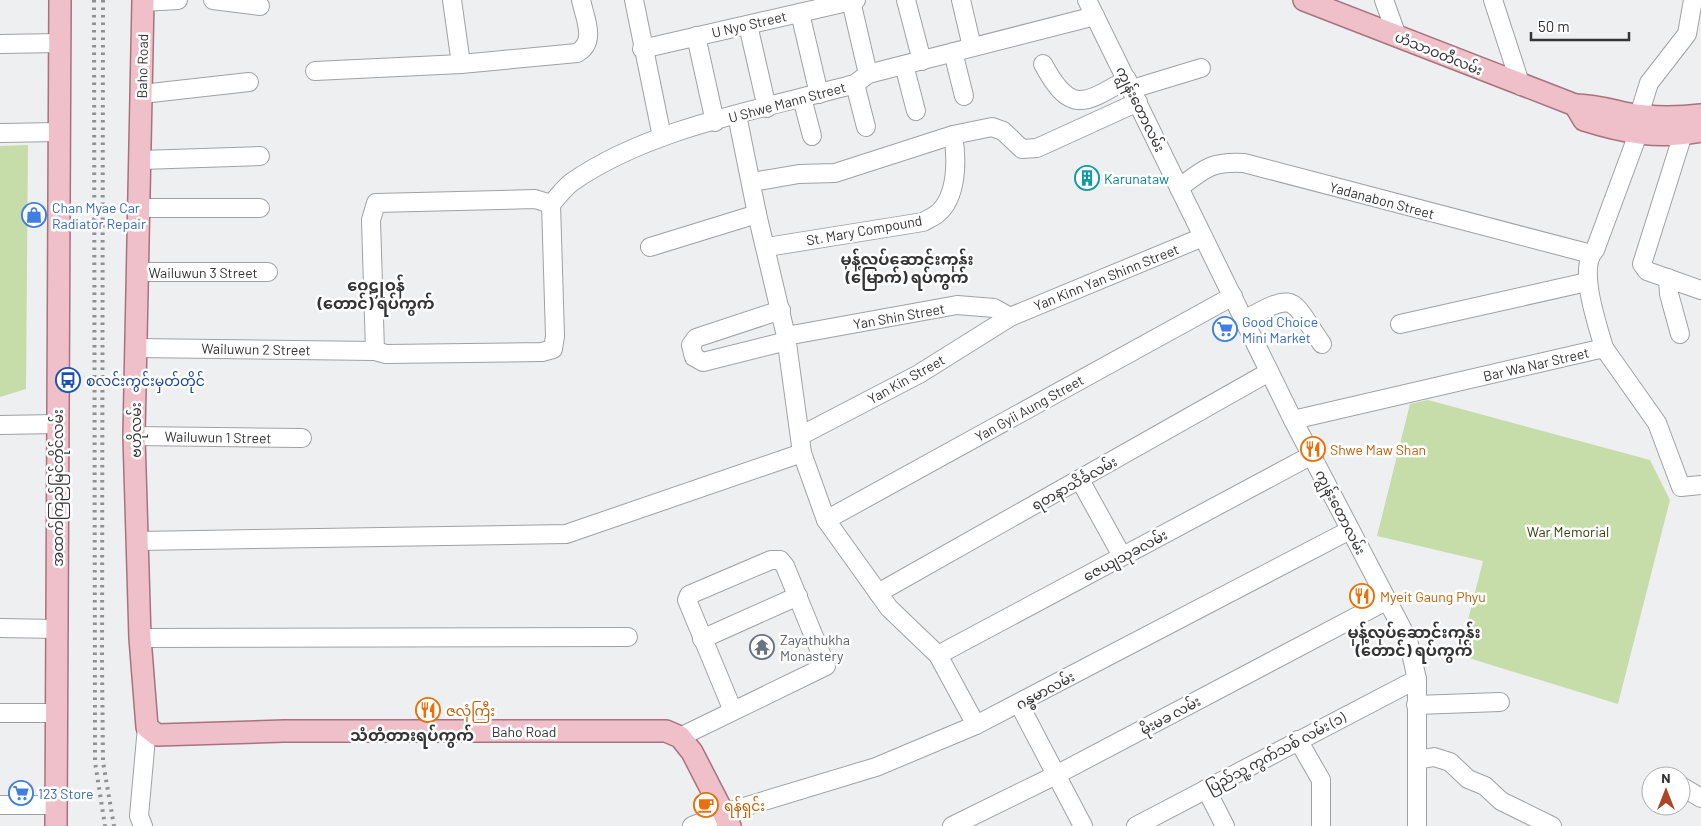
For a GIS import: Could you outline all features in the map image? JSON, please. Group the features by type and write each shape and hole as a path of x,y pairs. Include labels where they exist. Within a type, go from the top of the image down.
{"main road":[{"name":"အထက်ကြည်မြင်တိုင်လမ်း","path":"56,826 60,0"},
{"name":"ဟံသာဝတီလမ်း","path":"1304,0 1520,86 1575,105 1594,105 1639,125"},
{"name":"Baho Road","path":"141,132 143,1"},
{"path":"1639,125 1701,115"},
{"path":"1639,125 1692,133"},
{"name":"ဗဟိုလမ်း","path":"141,132 134,436 140,638 147,727"},
{"name":"Baho Road","path":"147,727 157,735 294,731 666,731 680,736"},
{"path":"680,736 692,752 727,819"}],"street":[{"path":"143,1 178,0"},
{"path":"213,0 260,6"},
{"path":"452,0 460,64"},
{"path":"315,71 460,64 577,54 586,48 589,40 581,0"},
{"path":"634,0 642,49 662,137"},
{"path":"906,0 922,60"},
{"path":"961,0 972,47"},
{"name":"ကျွန်းတောလမ်း","path":"1087,0 1293,420 1408,640 1417,679 1417,826"},
{"path":"1384,0 1397,36"},
{"path":"1493,0 1520,86"},
{"path":"1604,348 1587,282 1591,254 1595,250 1639,125 1648,83 1687,34 1693,0"},
{"path":"854,1 866,127"},
{"name":"U Nyo Street","path":"642,49 854,1"},
{"path":"800,13 819,94"},
{"name":"U Shwe Mann Street","path":"551,204 571,183 608,161 662,137 819,94 904,65 1095,16"},
{"path":"748,25 767,108"},
{"path":"696,36 715,122"},
{"path":"0,44 60,43"},
{"path":"953,52 964,96"},
{"path":"1043,64 1056,87 1064,96 1077,101 1132,90 1201,68"},
{"path":"904,65 916,110"},
{"path":"142,94 249,82"},
{"path":"752,182 799,174 835,173 953,135 992,127 1003,131 1022,149 1037,148 1132,90"},
{"path":"802,98 812,136"},
{"path":"737,115 757,214 787,338 801,444 826,520 889,608 938,655 976,725"},
{"path":"0,133 59,132"},
{"path":"1692,133 1642,264 1647,271 1701,290"},
{"name":"St. Mary Compound","path":"766,247 923,222 937,214 944,206 953,177 956,152 953,135"},
{"path":"141,160 260,156"},
{"name":"Yadanabon Street","path":"1179,188 1204,169 1222,162 1244,163 1591,254"},
{"path":"376,351 371,220 376,203 535,199 551,204"},
{"name":"Wailuwun 2 Street","path":"136,348 376,351 386,354 542,352 553,348 555,336 551,204"},
{"path":"139,208 260,208"},
{"path":"650,247 757,214"},
{"name":"Yan Kinn Yan Shinn Street","path":"1010,317 1203,237"},
{"name":"Wailuwun 3 Street","path":"138,272 268,272"},
{"path":"1668,278 1669,294 1680,334"},
{"path":"1400,324 1587,282"},
{"name":"Yan Gyii Aung Street","path":"826,520 1232,296"},
{"path":"1244,320 1278,302 1286,301 1296,305 1322,344"},
{"name":"Yan Shin Street","path":"781,310 696,338 691,345 694,357 703,362 787,338 957,306 994,308 1010,317"},
{"name":"Yan Kin Street","path":"138,541 566,534 801,444 920,374 1010,317"},
{"name":"Bar Wa Nar Street","path":"1293,420 1604,348 1657,423 1681,487 1701,485"},
{"name":"ရတနာသိင်္ခလမ်း","path":"878,593 1270,372"},
{"path":"0,425 57,424"},
{"name":"Wailuwun 1 Street","path":"134,436 302,438"},
{"name":"ဇေယျသုခလမ်း","path":"938,655 1312,455"},
{"path":"1080,480 1122,556"},
{"name":"ဂန္ဓမာလမ်း","path":"692,826 727,819 876,767 976,725 1350,530"},
{"path":"680,736 733,711 826,666 798,596 780,560 771,560 689,595 687,600 733,711"},
{"path":"702,639 798,596"},
{"name":"မိုးမခ လမ်း","path":"952,826 1056,775 1386,601"},
{"path":"0,628 56,629"},
{"path":"140,638 628,636"},
{"name":"ပြည်သူ့ ကွက်သစ် လမ်း (၁)","path":"1136,826 1417,679"},
{"path":"1416,705 1500,702"},
{"path":"1019,704 1083,826"},
{"path":"0,713 57,713"},
{"path":"142,826 139,816 147,727"},
{"path":"1298,740 1321,780 1321,826"},
{"path":"1417,760 1434,757 1450,762 1468,779 1485,786 1501,801 1552,826"},
{"path":"1206,789 1225,826"},
{"path":"0,805 56,805"}],"green space":[{"path":"28,145 26,389 0,397 0,146"},
{"name":"War Memorial","path":"1428,400 1650,460 1670,500 1618,704 1459,655 1483,561 1377,536 1410,404"}],"railway":[{"path":"94,0 95,762 105,826"},
{"path":"103,0 103,762 114,826"}],"place":[{"name":"Karunataw","path":"1087,178"},
{"name":"Chan Myae Car Radiator Repair","path":"34,215"},
{"name":"Good Choice Mini Market","path":"1225,329"},
{"name":"စလင်းကွင်းမှတ်တိုင်","path":"68,380"},
{"name":"Shwe Maw Shan","path":"1313,449"},
{"name":"Myeit Gaung Phyu","path":"1362,596"},
{"name":"Zayathukha Monastery","path":"762,647"},
{"name":"ဇလုံကြီး","path":"428,710"},
{"name":"123 Store","path":"21,793"},
{"name":"ရန်ရှင်း","path":"706,805"}],"district":[{"name":"မုန့်လုပ်ဆောင်းကုန်း (မြောက်) ရပ်ကွက်","path":"907,267"},
{"name":"ဝေဠုဝန် (တောင်) ရပ်ကွက်","path":"376,293"},
{"name":"မုန့်လုပ်ဆောင်းကုန်း (တောင်) ရပ်ကွက်","path":"1414,640"},
{"name":"သံတံတားရပ်ကွက်","path":"412,734"}]}
